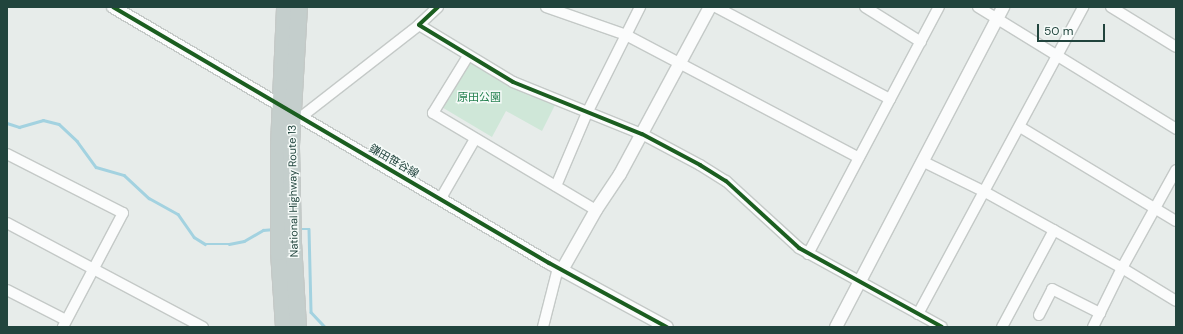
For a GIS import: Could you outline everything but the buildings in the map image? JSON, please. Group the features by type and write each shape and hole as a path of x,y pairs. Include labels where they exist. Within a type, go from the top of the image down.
{"highway":[{"name":"National Highway Route 13","path":"285,7 291,111 292,244 298,327"},
{"name":"National Highway Route 13","path":"284,327 280,252 299,7"}],"street":[{"name":"鎌田笹谷線","path":"113,7 560,269 667,327"},
{"path":"291,111 420,25 438,7"},
{"path":"546,7 626,35 859,158"},
{"path":"556,186 587,113 640,7"},
{"path":"543,327 560,269 620,174 710,7"},
{"path":"716,7 890,99"},
{"path":"865,7 921,42"},
{"path":"808,254 939,7"},
{"path":"978,7 1176,129"},
{"path":"836,327 924,162 1004,7"},
{"path":"918,314 1020,127 1083,7"},
{"path":"1111,7 1176,47"},
{"path":"420,25 468,56 513,82 642,134 726,181 791,241 808,254 942,327"},
{"path":"468,56 433,113 596,210"},
{"path":"1020,127 1176,221"},
{"path":"441,198 475,138"},
{"path":"7,154 123,213 65,323 7,290"},
{"path":"924,162 985,192 1054,230 1122,268 1176,301"},
{"path":"1097,325 1100,313 1122,268 1176,170"},
{"path":"7,223 203,327"},
{"path":"1002,327 1054,230"},
{"path":"1039,314 1052,289 1100,313"}],"green space":[{"name":"原田公園","path":"469,59 556,103 542,131 506,111 492,137 440,106"}],"waterway":[{"path":"7,123 19,127 43,120 59,124 77,141 96,167 124,175 149,198 178,214 194,237 205,244 229,244 244,241 263,230 274,229"},
{"path":"299,229 309,229 311,312 325,327"}],"cycle path":[{"path":"113,7 549,263 667,327"},
{"path":"438,7 419,25 513,82 642,134 700,165 726,181 799,248 942,327"}]}
